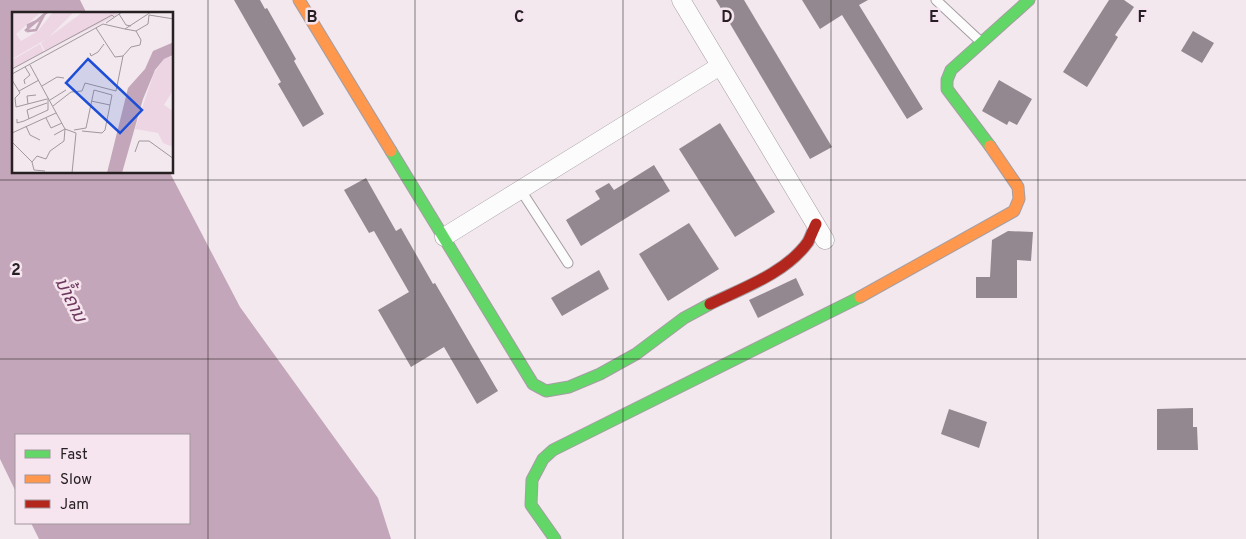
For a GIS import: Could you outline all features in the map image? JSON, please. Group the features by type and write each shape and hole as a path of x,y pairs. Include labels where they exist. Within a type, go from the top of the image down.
{"street":[{"path":"299,0 533,384 546,391 569,387 600,374 636,354 684,318 777,270 808,241 816,224"},
{"path":"681,0 825,240"},
{"path":"555,539 531,505 532,480 543,459 553,450 843,306 1014,211 1019,198 1018,188 997,155 947,89 951,70 1029,0"},
{"path":"444,237 720,66"}],"lane":[{"path":"936,0 981,42"},
{"path":"520,189 568,263"}],"water":[{"name":"ນ້ຳຄານ","path":"0,0 80,0 86,12 12,12 12,174 171,174 240,307 378,498 391,539 39,539 32,524 190,524 190,434 15,434 15,490 0,459"}],"building":[{"path":"234,0 260,0 265,9 267,8 324,114 303,127 278,84 281,82"},
{"path":"716,0 744,0 832,147 810,159"},
{"path":"802,0 868,0 859,5 923,109 907,119 842,15 820,29"},
{"path":"1109,0 1124,0 1134,7 1115,35 1118,37 1087,87 1063,72"},
{"path":"1193,31 1214,43 1202,63 1181,51"},
{"path":"999,80 1032,99 1017,125 1009,121 1007,125 982,111"},
{"path":"720,123 775,212 735,237 679,149"},
{"path":"654,165 670,191 581,246 566,220 600,199 595,191 609,183 614,190"},
{"path":"366,178 396,231 401,228 498,391 477,404 444,347 411,367 378,310 409,292 374,231 369,233 344,190"},
{"path":"689,223 719,269 668,301 639,254"},
{"path":"1008,231 1033,232 1031,261 1017,260 1017,298 976,298 976,277 990,277 992,240"},
{"path":"599,270 609,289 562,316 551,298"},
{"path":"796,278 804,295 758,318 749,300"},
{"path":"1193,408 1193,427 1197,427 1198,450 1157,450 1157,409"},
{"path":"949,409 987,422 979,448 941,434"}],"traffic: fast":[{"path":"990,146 947,89 947,80 951,70 1029,0"},
{"path":"391,151 533,384 546,391 569,387 600,374 636,354 684,318 710,304"},
{"path":"555,539 531,505 532,480 543,459 553,450 860,297"}],"traffic: slow":[{"path":"299,0 391,151"},
{"path":"860,297 1014,211 1019,199 1018,187 990,146"}],"traffic: jam":[{"path":"710,304 750,286 788,263 808,242 816,224"}]}
